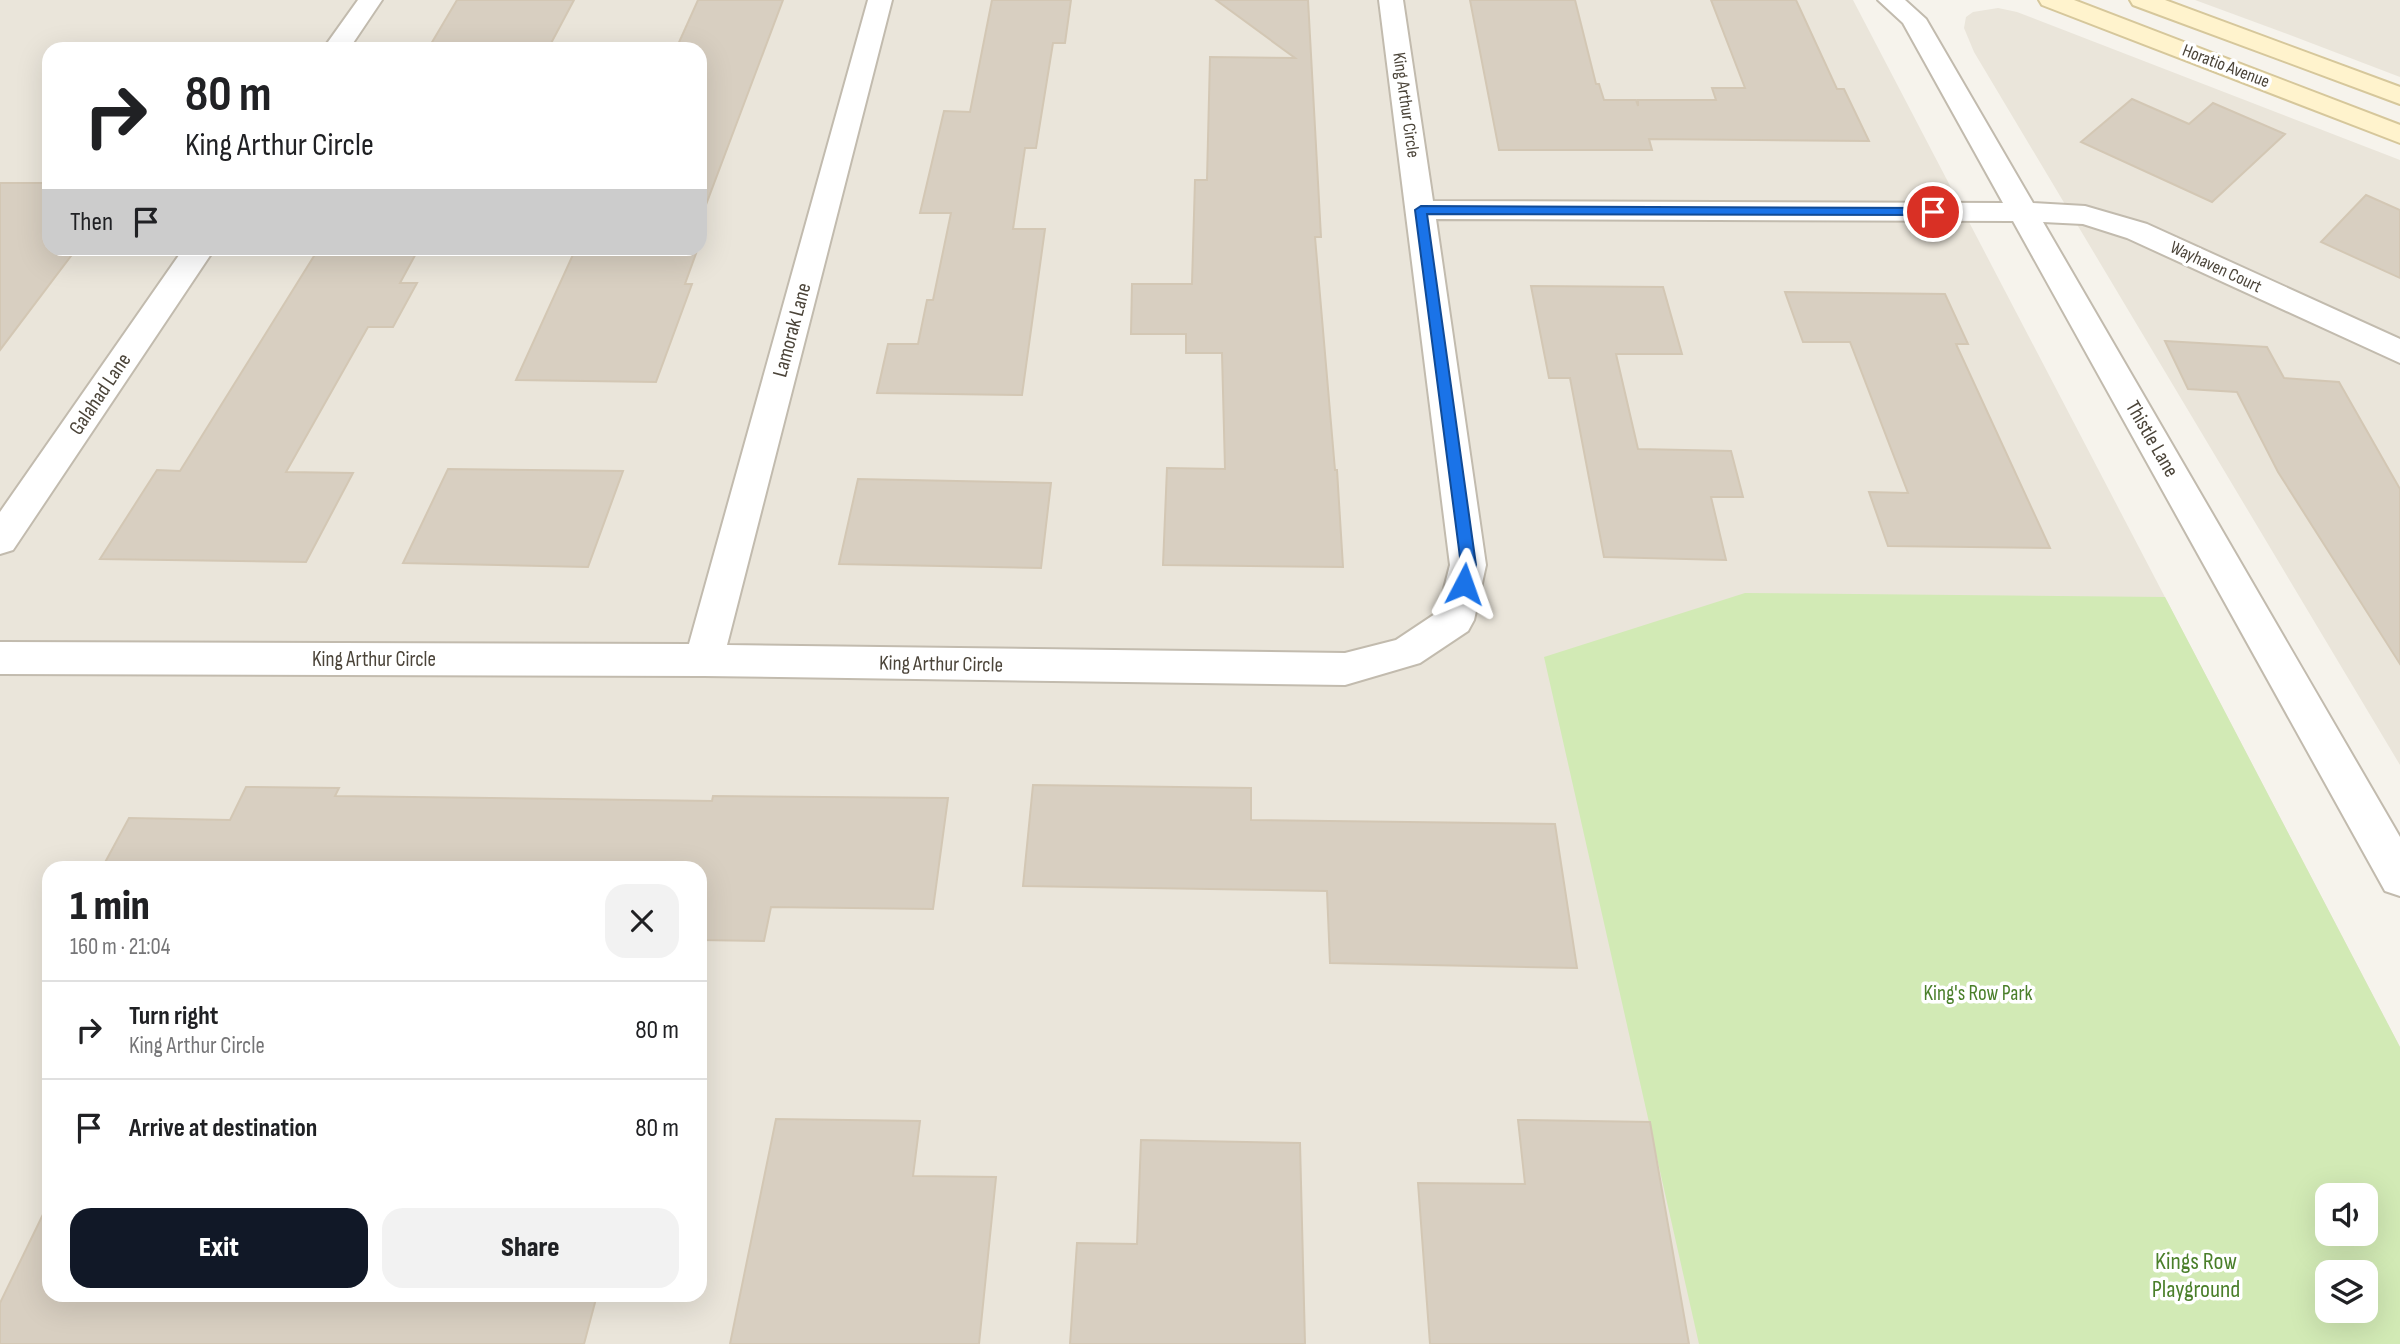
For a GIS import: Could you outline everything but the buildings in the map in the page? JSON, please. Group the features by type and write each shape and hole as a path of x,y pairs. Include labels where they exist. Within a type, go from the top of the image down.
{"main road":[{"name":"Horatio Avenue","path":"2051,0 2400,135"},
{"name":"Horatio Avenue","path":"2142,0 2400,96"}],"street":[{"path":"341,42 370,0"},
{"name":"Lamorak Lane","path":"704,660 880,0"},
{"name":"King Arthur Circle","path":"0,658 704,660 1345,669 1407,652 1455,621 1468,565 1391,0"},
{"name":"Thistle Lane","path":"1908,6 2400,877"},
{"path":"1421,210 2024,212"},
{"name":"Wayhaven Court","path":"2024,212 2085,215 2137,231 2400,352"},
{"name":"Galahad Lane","path":"0,540 195,256"}],"shaded area":[{"path":"0,0 1853,0 2400,1047 2400,1344 0,1344"},
{"path":"2195,0 2400,0 2400,77 2290,35"},
{"path":"1998,8 2017,12 2400,160 2400,765 1974,52 1964,28 1966,17 1973,12"}],"green space":[{"name":"King's Row Park","path":"1745,593 2165,597 2400,1047 2400,1344 1699,1344 1544,657"}],"route":[{"path":"1464,584 1468,565 1421,210 1933,212"}],"park label":[{"name":"Kings Row Playground","path":"2196,1275"}]}
